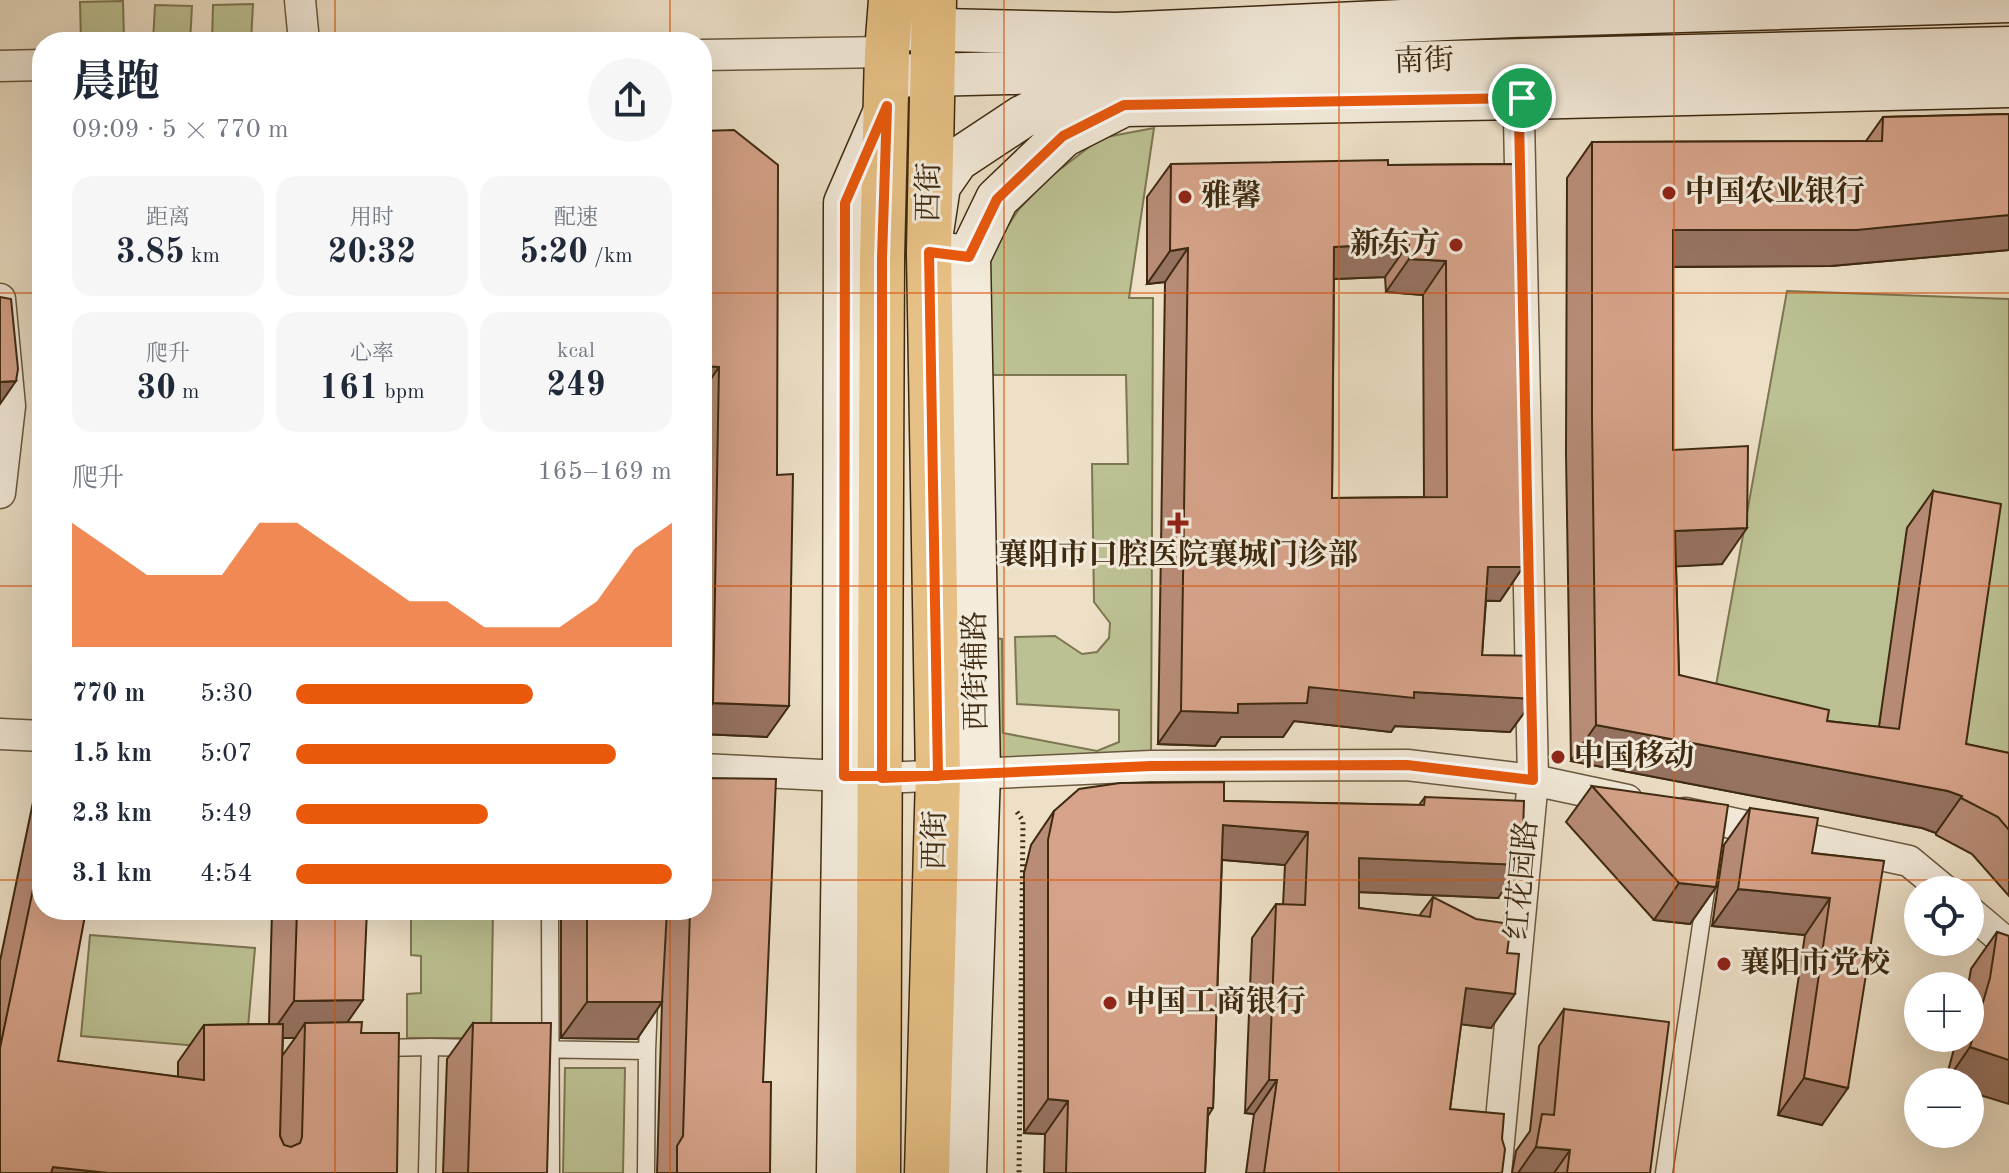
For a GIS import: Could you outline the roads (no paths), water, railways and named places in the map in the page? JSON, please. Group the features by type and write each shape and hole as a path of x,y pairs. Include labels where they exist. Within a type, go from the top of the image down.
{"main road":[{"path":"973,0 1110,33"},
{"name":"南街","path":"2009,1 1110,33 932,75 888,53 934,14 1110,33 1522,79 2009,48"},
{"name":"西街","path":"927,1173 958,775 949,255 932,75 934,14"},
{"path":"949,255 939,186 957,160 1022,117 1110,33"},
{"name":"西街","path":"878,1173 863,777 888,53"},
{"path":"949,255 997,199 1063,136 1124,105 1522,79 2009,86"},
{"name":"西街辅路","path":"958,775 965,1173"},
{"path":"838,1173 863,777"}],"street":[{"path":"300,0 303,32"},
{"path":"712,55 888,53"},
{"path":"0,66 32,65"},
{"name":"红花园路","path":"1496,1173 1533,780 1519,135 1522,79"},
{"path":"0,299 10,406 1,477"},
{"path":"0,734 32,736"},
{"path":"712,769 863,777 1151,766 1407,765 1533,780 1716,827 1909,861 1927,876"},
{"path":"1984,924 2009,945"}],"lane":[{"path":"1664,1173 1710,866"},
{"path":"550,920 551,1173"},
{"path":"646,1173 650,989"},
{"path":"427,1173 430,1047"},
{"path":"357,1048 490,1048"},
{"path":"520,1049 647,1051"}],"place":[{"name":"中国农业银行","path":"1669,193"},
{"name":"雅馨","path":"1185,197"},
{"name":"新东方","path":"1456,245"},
{"name":"襄阳市口腔医院襄城门诊部","path":"1178,523"},
{"name":"中国移动","path":"1558,757"},
{"name":"襄阳市党校","path":"1724,964"},
{"name":"中国工商银行","path":"1110,1003"}]}
